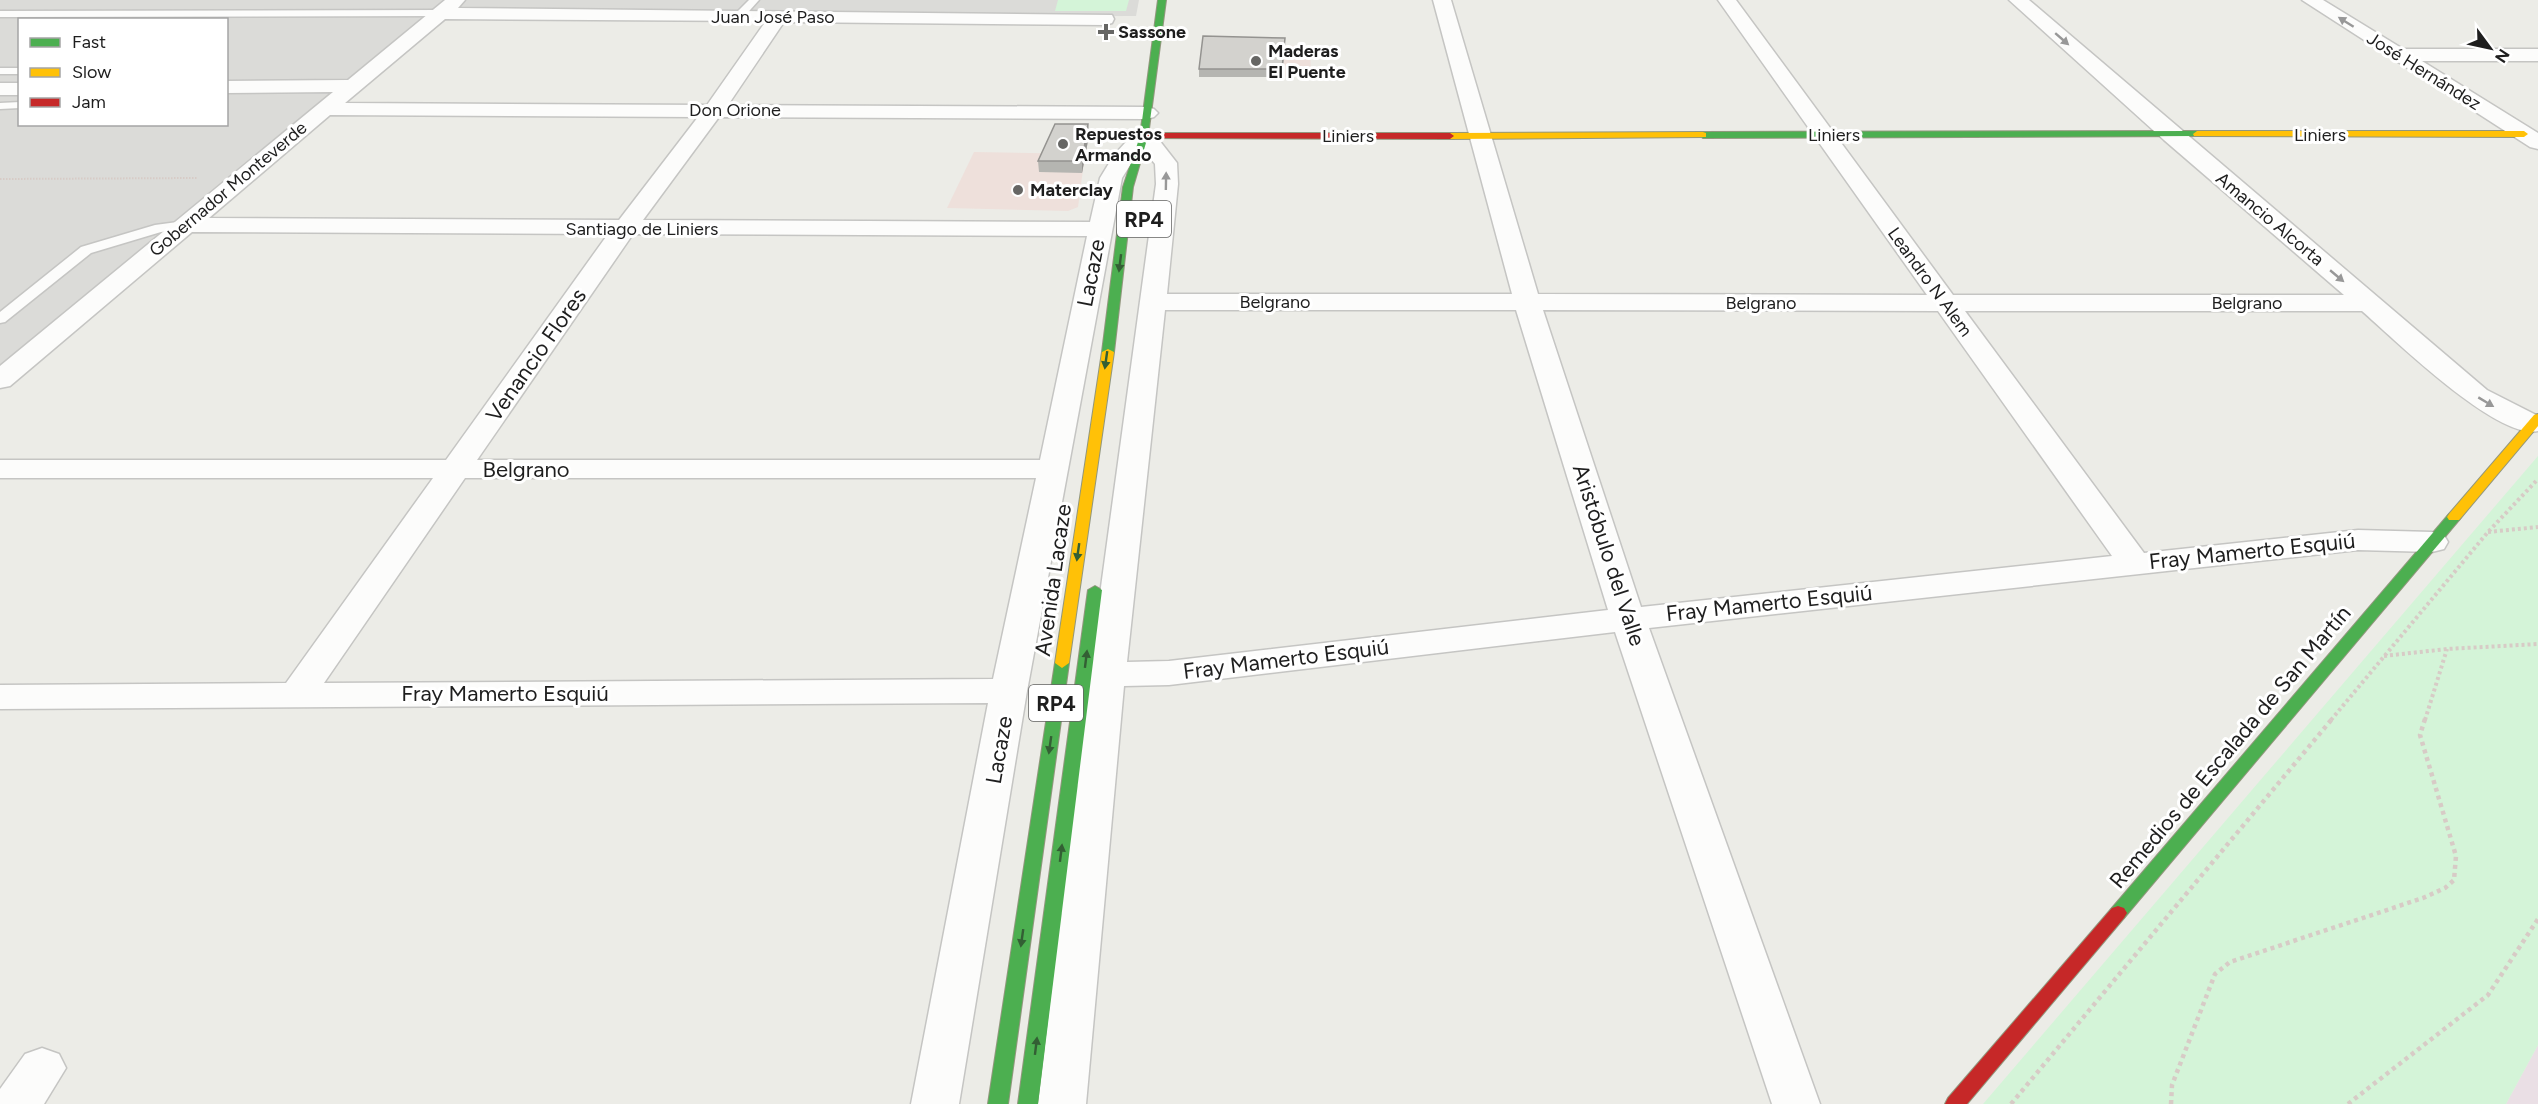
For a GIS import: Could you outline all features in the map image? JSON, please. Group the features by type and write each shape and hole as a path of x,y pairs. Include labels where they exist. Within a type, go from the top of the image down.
{"street":[{"path":"1041,18 1047,0"},
{"name":"Avenida Lacaze","path":"998,1104 1115,302 1128,188 1145,124 1162,0"},
{"name":"Aristóbulo del Valle","path":"1442,0 1527,302 1628,619 1796,1104"},
{"name":"Leandro N Alem","path":"1727,0 2134,563"},
{"name":"Amancio Alcorta","path":"2018,0 2477,396 2499,409 2535,421"},
{"name":"José Hernández","path":"2310,0 2531,138"},
{"name":"Juan José Paso","path":"448,7 738,17 1106,19"},
{"name":"Gobernador Monteverde","path":"0,380 448,7"},
{"name":"Venancio Flores","path":"297,694 624,229 714,110 778,17"},
{"path":"2399,55 2538,55"},
{"path":"228,87 351,86"},
{"path":"0,89 18,89"},
{"name":"Don Orione","path":"324,109 714,110 1145,124"},
{"path":"1062,1104 1107,675 1167,184 1166,163 1145,124"},
{"name":"Avenida Lacaze","path":"1145,124 1147,179"},
{"name":"Liniers","path":"1145,124 1479,136 2172,135 2531,138"},
{"name":"Lacaze","path":"935,1104 1009,691 1100,229 1111,178 1145,124"},
{"name":"Santiago de Liniers","path":"185,225 624,229 1100,229"},
{"name":"Belgrano","path":"1154,302 2369,303"},
{"name":"Remedios de Escalada de San Martín","path":"1955,1104 2535,421"},
{"name":"Belgrano","path":"0,469 1053,469"},
{"name":"Fray Mamerto Esquiú","path":"1107,675 1169,673 1628,619 2366,539 2432,542"},
{"name":"Avenida Lacaze","path":"1028,1104 1098,573"},
{"name":"Fray Mamerto Esquiú","path":"0,697 1009,691"}],"lane":[{"path":"738,17 754,0"},
{"path":"0,14 448,7"},
{"path":"0,71 18,71"},
{"path":"0,106 18,105"},
{"path":"0,319 86,250 160,228 185,225"}],"path":[{"path":"0,179 241,178"},
{"path":"2011,1104 2488,532 2538,479"},
{"path":"2488,532 2538,527"},
{"path":"2384,656 2447,649 2538,644"},
{"path":"2170,1104 2172,1085 2206,991 2215,974 2222,968 2230,962 2423,898 2450,886 2458,872 2456,856 2420,735 2447,649"},
{"path":"2348,1104 2488,996 2538,919"}],"shaded area":[{"path":"0,0 1139,0 1136,16 449,18 0,370"},
{"name":"Maderas El Puente","path":"1203,44 1310,46 1311,77 1199,77"},
{"name":"Materclay","path":"974,152 1085,154 1078,207 1068,211 947,208"},
{"path":"2538,1045 2538,1104 2506,1104"}],"green space":[{"path":"1058,0 1129,0 1126,11 1055,11"},
{"path":"2538,456 2538,1045 2506,1104 1983,1104"}],"building":[{"path":"1203,36 1285,38 1282,69 1199,69"},
{"path":"1055,124 1088,124 1082,161 1038,161"}],"traffic: fast":[{"path":"1108,352 1128,187 1144,136 1162,0"},
{"path":"1703,135 2197,134"},
{"path":"2118,913 2454,517"},
{"path":"1028,1104 1095,590"},
{"path":"998,1104 1062,663"}],"traffic: slow":[{"path":"2197,134 2524,134"},
{"path":"1450,136 1703,135"},
{"path":"1062,663 1108,352"},
{"path":"2454,517 2538,418"}],"traffic: jam":[{"path":"1144,136 1450,136"},
{"path":"1955,1104 2118,913"}],"place":[{"name":"Sassone","path":"1106,32"},
{"name":"Maderas El Puente","path":"1256,61"},
{"name":"Repuestos Armando","path":"1063,144"},
{"name":"Materclay","path":"1018,190"}]}
